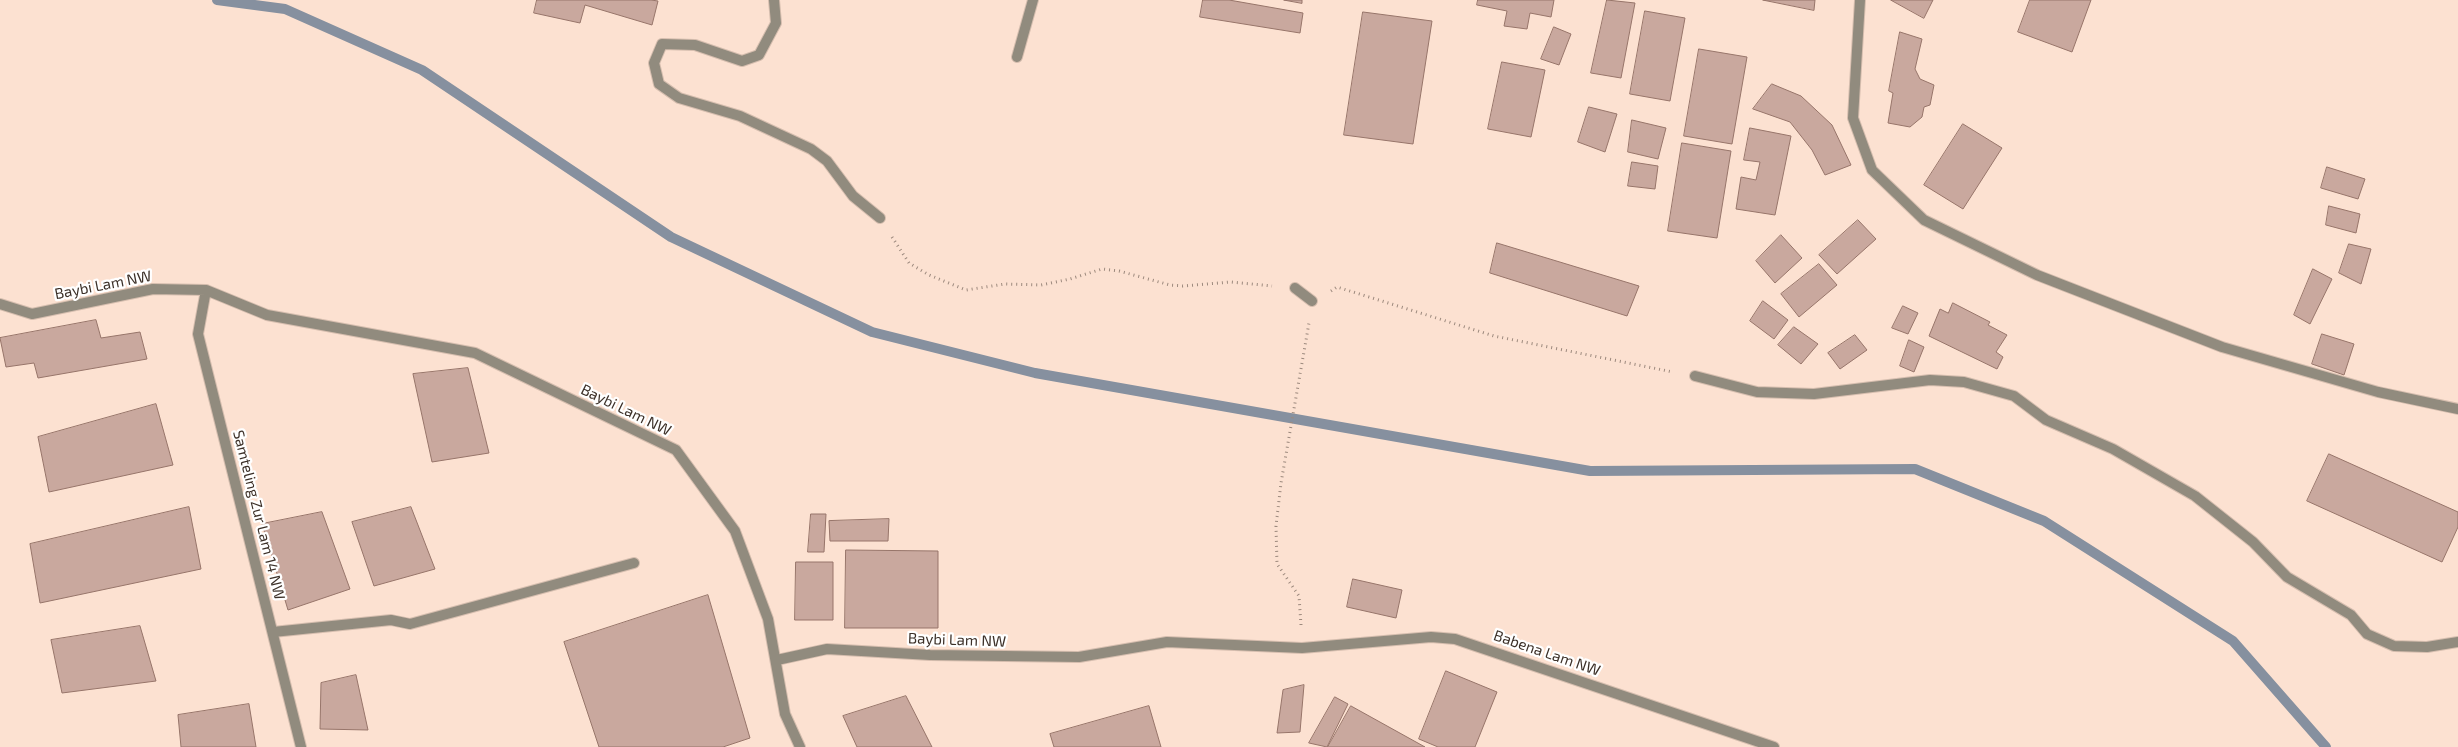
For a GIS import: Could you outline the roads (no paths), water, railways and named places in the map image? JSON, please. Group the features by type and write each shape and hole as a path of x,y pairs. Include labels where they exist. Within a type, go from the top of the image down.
{"street":[{"path":"774,0 776,23 759,55 742,61 695,46 662,44 654,63 660,84 679,98 740,116 812,149 827,162 852,196 880,218"},
{"path":"1017,57 1033,0"},
{"path":"1860,0 1853,118 1872,170 1924,220 2037,275 2222,347 2378,392 2458,409"},
{"name":"Baybi Lam NW","path":"0,304 32,314 153,288 206,290 267,316 475,353 676,450 735,532 768,619 777,660 827,649 930,656 1079,657 1167,642 1302,648"},
{"path":"1295,288 1312,301"},
{"name":"Samteling Zur Lam 14 NW","path":"206,290 198,334 301,747"},
{"path":"1696,376 1757,392 1814,394 1930,380 1964,382 2014,396 2046,420 2113,449 2195,496 2253,542 2288,577 2351,615 2367,634 2394,646 2427,647 2458,642"},
{"path":"273,632 391,620 410,624 634,563"},
{"name":"Babena Lam NW","path":"1302,648 1431,637 1455,639 1774,747"},
{"path":"777,660 785,714 800,747"}],"waterway":[{"path":"217,0 285,9 422,70 671,237 872,332 1035,373 1590,471 1915,469 2044,521 2233,641 2326,747"}]}
